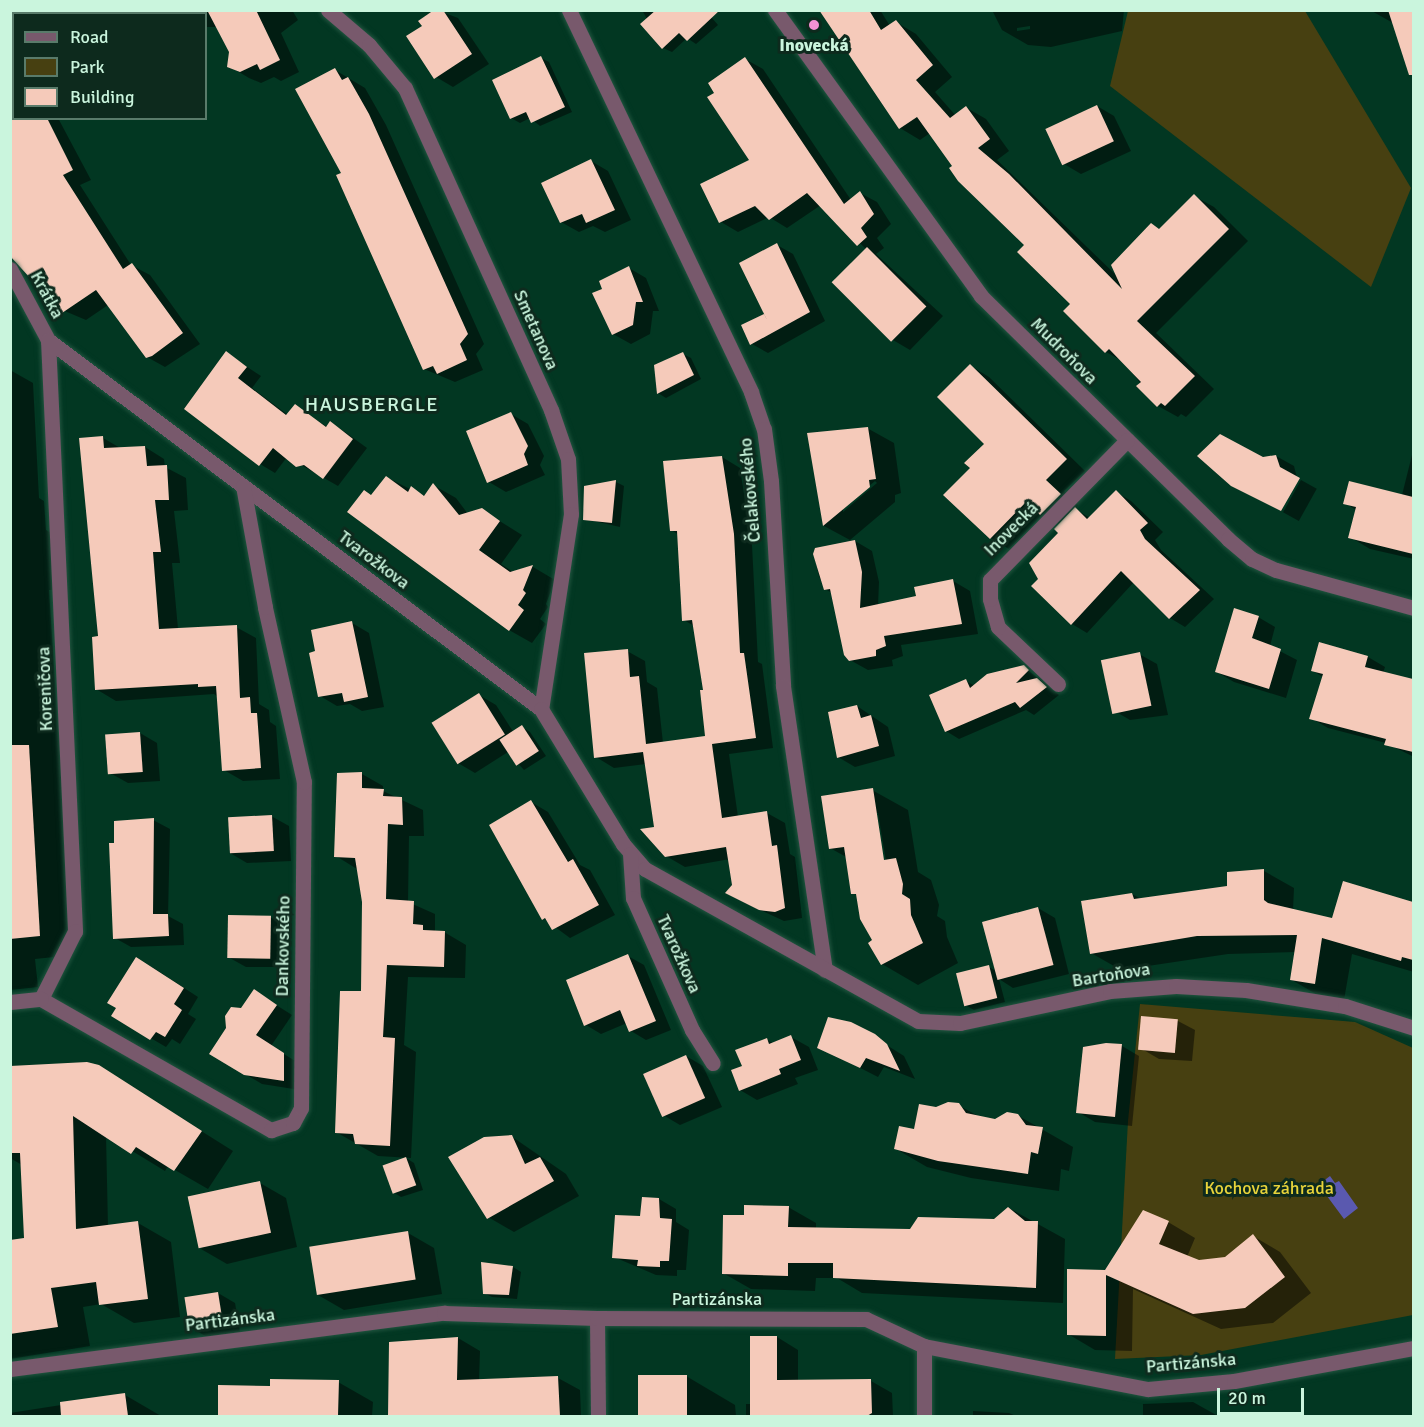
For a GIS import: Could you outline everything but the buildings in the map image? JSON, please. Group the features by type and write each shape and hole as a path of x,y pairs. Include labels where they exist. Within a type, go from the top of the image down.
{"street":[{"name":"Smetanova","path":"328,10 369,45 405,88 551,410 568,459 572,514 542,709"},
{"name":"Čelakovského","path":"568,10 746,382 764,429 771,481 783,686 825,970"},
{"name":"Mudroňova","path":"775,10 981,296 1252,559 1276,570 1413,608"},
{"name":"Krátka","path":"10,269 48,340"},
{"name":"Tvarožkova","path":"48,340 542,709 630,854 655,876 825,970"},
{"name":"Koreničova","path":"41,999 75,931 48,340"},
{"name":"Inovecká","path":"1058,684 998,627 990,599 990,580 1127,440"},
{"name":"Dankovského","path":"41,999 271,1130 293,1123 301,1108 304,782 265,607 243,486"},
{"name":"Tvarožkova","path":"630,854 633,898 692,1030 713,1064"},
{"name":"Bartoňova","path":"825,970 927,1024 972,1022 1128,988 1176,986 1246,990 1346,1006 1413,1028"},
{"path":"10,1002 41,999"},
{"name":"Partizánska","path":"10,1369 444,1313 597,1318 866,1318 924,1346 1148,1389 1234,1381 1413,1348"},
{"path":"597,1318 598,1416"},
{"path":"924,1346 924,1416"}],"green space":[{"path":"1128,11 1305,11 1411,188 1371,287 1110,86"},
{"name":"Kochova záhrada","path":"1140,1004 1355,1022 1413,1048 1413,1315 1201,1355 1115,1359 1128,1121"}],"shaded area":[{"path":"1330,1176 1335,1183 1339,1181 1358,1208 1344,1219 1324,1192 1327,1189 1322,1182"}],"place":[{"name":"Inovecká","path":"814,25"}],"district":[{"name":"HAUSBERGLE","path":"372,404"}]}
